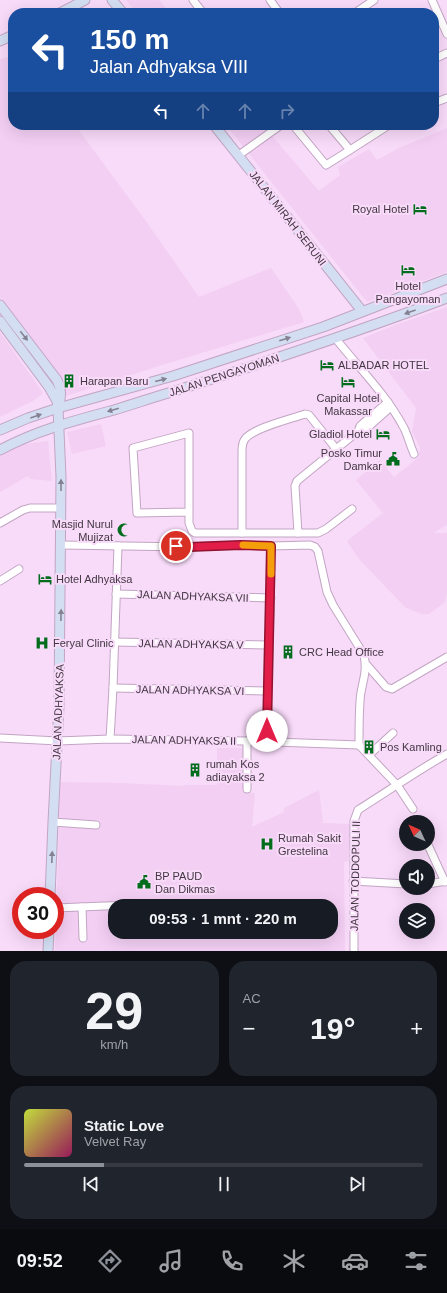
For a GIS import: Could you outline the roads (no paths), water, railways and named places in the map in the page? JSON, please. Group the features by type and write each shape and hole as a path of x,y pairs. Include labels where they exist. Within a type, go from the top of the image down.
{"street":[{"path":"70,8 86,0"},
{"path":"112,0 119,8"},
{"path":"193,0 199,8"},
{"path":"362,8 374,0"},
{"path":"439,19 447,34"},
{"name":"JALAN MIRAH SERUNI","path":"218,130 362,311"},
{"path":"239,155 274,130"},
{"path":"297,130 326,165 381,130"},
{"path":"334,130 350,150"},
{"name":"JALAN PENGAYOMAN","path":"0,430 28,418 58,408 173,376 345,318 447,279"},
{"name":"JALAN PENGAYOMAN","path":"0,450 14,442 59,425 115,409 336,339 447,298"},
{"name":"JALAN ADHYAKSA","path":"0,305 57,380 62,396 58,408"},
{"path":"345,318 351,333"},
{"name":"JALAN ADHYAKSA","path":"0,321 49,387 57,401 58,408 61,464 58,741 50,887"},
{"path":"336,339 390,405 404,429 414,454"},
{"path":"298,533 295,486 297,481 358,432 365,430 390,405"},
{"path":"242,533 242,451 243,442 246,437 253,432 270,425 305,414 309,415 336,450"},
{"path":"189,512 137,513 133,448 189,433 189,512 190,528 195,533 313,534 321,532 352,509"},
{"path":"0,523 23,510 30,508 61,508"},
{"path":"61,545 189,547 310,545 316,548 327,592 333,605 364,655 366,664 366,673 360,701 359,746 370,755 397,785 413,809"},
{"path":"110,739 118,546"},
{"path":"267,742 271,546"},
{"path":"0,581 19,568"},
{"name":"JALAN ADHYAKSA VII","path":"116,594 271,598"},
{"name":"JALAN ADHYAKSA V","path":"114,642 268,646"},
{"path":"366,664 386,686 392,689 447,657"},
{"name":"JALAN ADHYAKSA VI","path":"113,688 267,691"},
{"path":"370,755 394,733"},
{"name":"JALAN ADHYAKSA II","path":"0,738 58,741 110,739 247,741 359,746"},
{"path":"247,741 247,789"},
{"name":"JALAN TODDOPULI II","path":"354,951 353,881 354,821 356,814 358,810 412,774 447,754"},
{"path":"53,822 96,825"},
{"path":"431,851 446,882 435,883"},
{"path":"353,881 399,884"},
{"path":"64,908 108,906"},
{"path":"82,907 83,938"},
{"path":"48,951 49,939"}],"place":[{"name":"Royal Hotel","path":"420,209"},
{"name":"Hotel Pangayoman","path":"408,270"},
{"name":"ALBADAR HOTEL","path":"327,365"},
{"name":"Harapan Baru","path":"69,381"},
{"name":"Capital Hotel Makassar","path":"348,382"},
{"name":"Gladiol Hotel","path":"383,434"},
{"name":"Posko Timur Damkar","path":"393,459"},
{"name":"Masjid Nurul Mujizat","path":"124,530"},
{"name":"Hotel Adhyaksa","path":"45,579"},
{"name":"Feryal Clinic","path":"42,643"},
{"name":"CRC Head Office","path":"288,652"},
{"name":"Pos Kamling","path":"369,747"},
{"name":"rumah Kos adiayaksa 2","path":"195,770"},
{"name":"Rumah Sakit Grestelina","path":"267,844"},
{"name":"BP PAUD Dan Dikmas","path":"144,882"}]}
